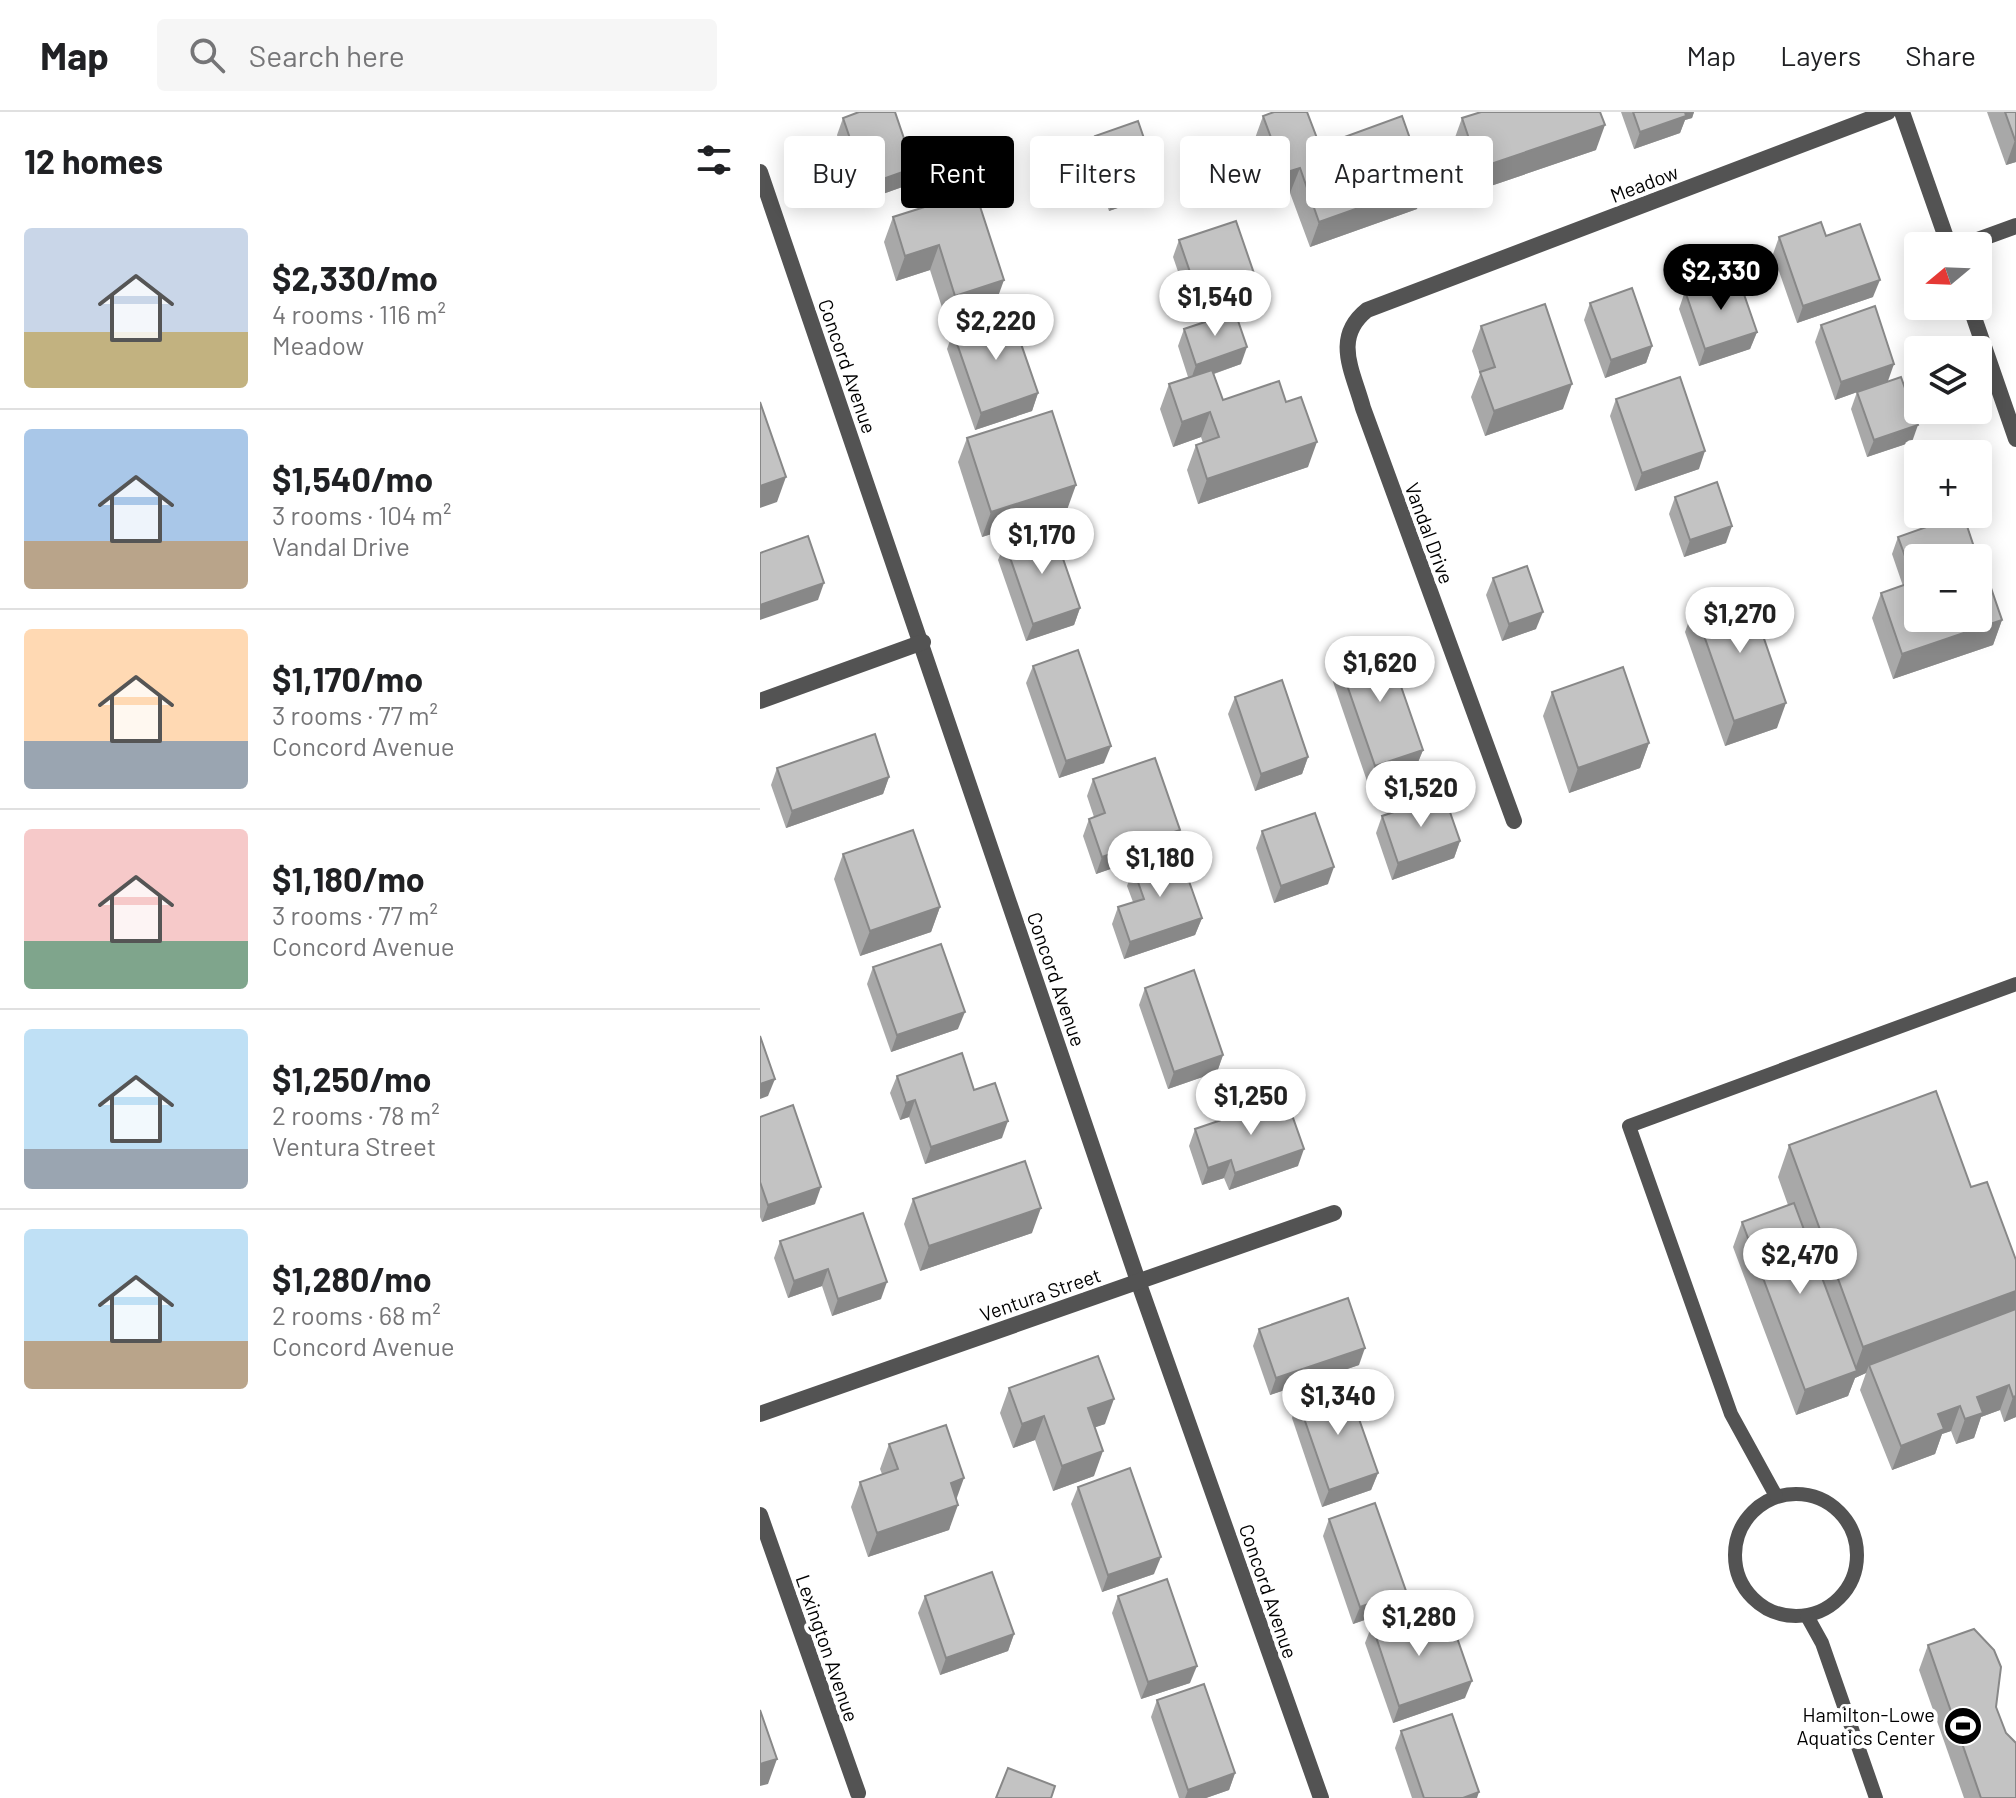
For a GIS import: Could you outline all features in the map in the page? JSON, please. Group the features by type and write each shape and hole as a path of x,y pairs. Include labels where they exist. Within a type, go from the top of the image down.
{"street":[{"name":"Meadow","path":"1415,292 1888,112"},
{"path":"1902,112 1944,232"},
{"name":"Concord Avenue","path":"760,172 923,642 1138,1281 1321,1798"},
{"path":"1992,235 2016,226"},
{"name":"Vandal Drive","path":"1415,292 1367,310 1352,322 1346,346 1363,408 1514,821"},
{"path":"1975,320 2016,439"},
{"path":"760,701 923,642"},
{"name":"Ventura Street","path":"760,1414 1334,1213"},
{"name":"Lexington Avenue","path":"760,1515 858,1793"}],"lane":[{"path":"1776,1496 1731,1414 1629,1126 2016,984"},
{"path":"1796,1492 1816,1496 1834,1506 1848,1521 1856,1539 1858,1560 1853,1580 1842,1597 1826,1609 1807,1616 1786,1616 1767,1609 1751,1597 1737,1570 1736,1540 1744,1521 1758,1506 1776,1496 1796,1492"},
{"path":"1807,1616 1822,1643 1876,1798"}],"building":[{"path":"859,112 895,112 903,136 901,173 885,178 885,136 849,136 843,118"},
{"path":"1274,112 1307,112 1316,136 1306,136 1306,185 1300,168 1290,171 1290,136 1270,136 1263,116"},
{"path":"1481,112 1600,112 1605,125 1493,163 1493,136 1468,136 1462,118"},
{"path":"1633,112 1685,112 1686,116 1640,132"},
{"path":"2005,112 2016,112 2016,140 2015,140"},
{"path":"1402,116 1409,136 1347,136"},
{"path":"1138,121 1143,136 1095,136"},
{"path":"921,208 981,208 1004,280 955,296 939,245 905,256 893,217"},
{"path":"1314,208 1358,208 1319,222"},
{"path":"1236,221 1258,285 1201,304 1179,240"},
{"path":"1821,222 1826,236 1860,224 1880,280 1803,306 1779,237"},
{"path":"1737,274 1757,332 1705,349 1685,291"},
{"path":"1632,288 1652,346 1611,360 1590,303"},
{"path":"1545,304 1572,384 1494,411 1480,372 1495,367 1481,326"},
{"path":"1875,306 1894,364 1841,382 1821,325"},
{"path":"1010,312 1038,393 981,413 953,332"},
{"path":"1235,312 1247,347 1196,365 1184,329"},
{"path":"1212,370 1223,400 1279,381 1286,402 1301,397 1317,442 1207,479 1196,445 1219,437 1210,412 1182,422 1169,384"},
{"path":"1680,377 1705,451 1642,473 1616,399"},
{"path":"1901,377 1904,385 1904,424 1918,425 1874,440 1857,392"},
{"path":"760,402 786,477 760,486"},
{"path":"1052,411 1076,485 991,512 967,438"},
{"path":"1717,482 1732,526 1690,540 1675,497"},
{"path":"1052,527 1080,608 1033,624 1005,543"},
{"path":"1923,528 1968,528 1973,544 1904,544 1904,553 1898,537"},
{"path":"808,536 824,583 760,605 760,553"},
{"path":"1527,566 1543,612 1509,624 1493,578"},
{"path":"1904,585 1904,632 1967,632 1902,654 1881,593"},
{"path":"1747,589 1786,703 1734,721 1694,607"},
{"path":"1992,591 2002,620 1992,623"},
{"path":"1386,643 1423,750 1375,766 1338,659"},
{"path":"1078,650 1111,746 1066,761 1033,666"},
{"path":"1623,667 1649,743 1578,768 1552,692"},
{"path":"1282,680 1308,757 1261,774 1235,697"},
{"path":"875,734 889,777 792,811 777,768"},
{"path":"1155,758 1180,830 1102,857 1089,819 1105,813 1093,779"},
{"path":"1444,795 1460,841 1398,863 1382,816"},
{"path":"1315,813 1334,867 1281,886 1262,831"},
{"path":"913,830 940,907 870,931 843,854"},
{"path":"1179,853 1202,918 1130,942 1118,907 1144,899 1133,868"},
{"path":"941,944 965,1012 897,1035 873,967"},
{"path":"1194,970 1223,1055 1174,1072 1145,988"},
{"path":"760,1036 775,1079 760,1084"},
{"path":"962,1053 974,1090 995,1083 1008,1121 931,1147 915,1100 906,1103 897,1076"},
{"path":"1936,1091 1971,1187 1987,1182 2016,1260 2016,1291 1863,1347 1789,1145"},
{"path":"1286,1098 1304,1149 1235,1173 1231,1160 1208,1168 1195,1129"},
{"path":"793,1105 821,1187 768,1205 760,1182 760,1117"},
{"path":"1025,1161 1041,1208 929,1246 913,1199"},
{"path":"1794,1203 1857,1371 1805,1390 1742,1222"},
{"path":"863,1213 887,1282 838,1299 828,1269 794,1281 780,1241"},
{"path":"1348,1298 1365,1348 1276,1378 1259,1329"},
{"path":"2016,1309 2016,1396 2013,1397 2009,1385 1977,1397 1983,1413 1965,1419 1960,1406 1938,1414 1944,1429 1901,1446 1869,1365"},
{"path":"1098,1356 1114,1399 1088,1408 1103,1451 1062,1466 1044,1416 1022,1424 1009,1388"},
{"path":"1347,1385 1378,1473 1329,1490 1298,1401"},
{"path":"946,1425 964,1478 951,1483 958,1505 877,1533 860,1482 898,1469 889,1444"},
{"path":"1130,1468 1161,1557 1108,1575 1078,1487"},
{"path":"1375,1503 1406,1591 1360,1607 1329,1519"},
{"path":"992,1572 1014,1634 946,1658 925,1596"},
{"path":"1167,1579 1197,1666 1148,1682 1118,1596"},
{"path":"1420,1609 1431,1640 1455,1632 1472,1681 1399,1706 1372,1625"},
{"name":"Hamilton-Lowe Aquatics Center","path":"1974,1629 1994,1650 2001,1667 1996,1707 2006,1733 2016,1743 2016,1798 1981,1798 1928,1645"},
{"path":"1204,1684 1235,1773 1188,1790 1157,1700"},
{"path":"760,1710 777,1759 760,1764"},
{"path":"1452,1714 1479,1792 1463,1798 1424,1798 1401,1731"},
{"path":"1008,1768 1055,1786 1051,1798 996,1798"}],"place":[{"name":"Hamilton-Lowe Aquatics Center","path":"1963,1726"}]}
